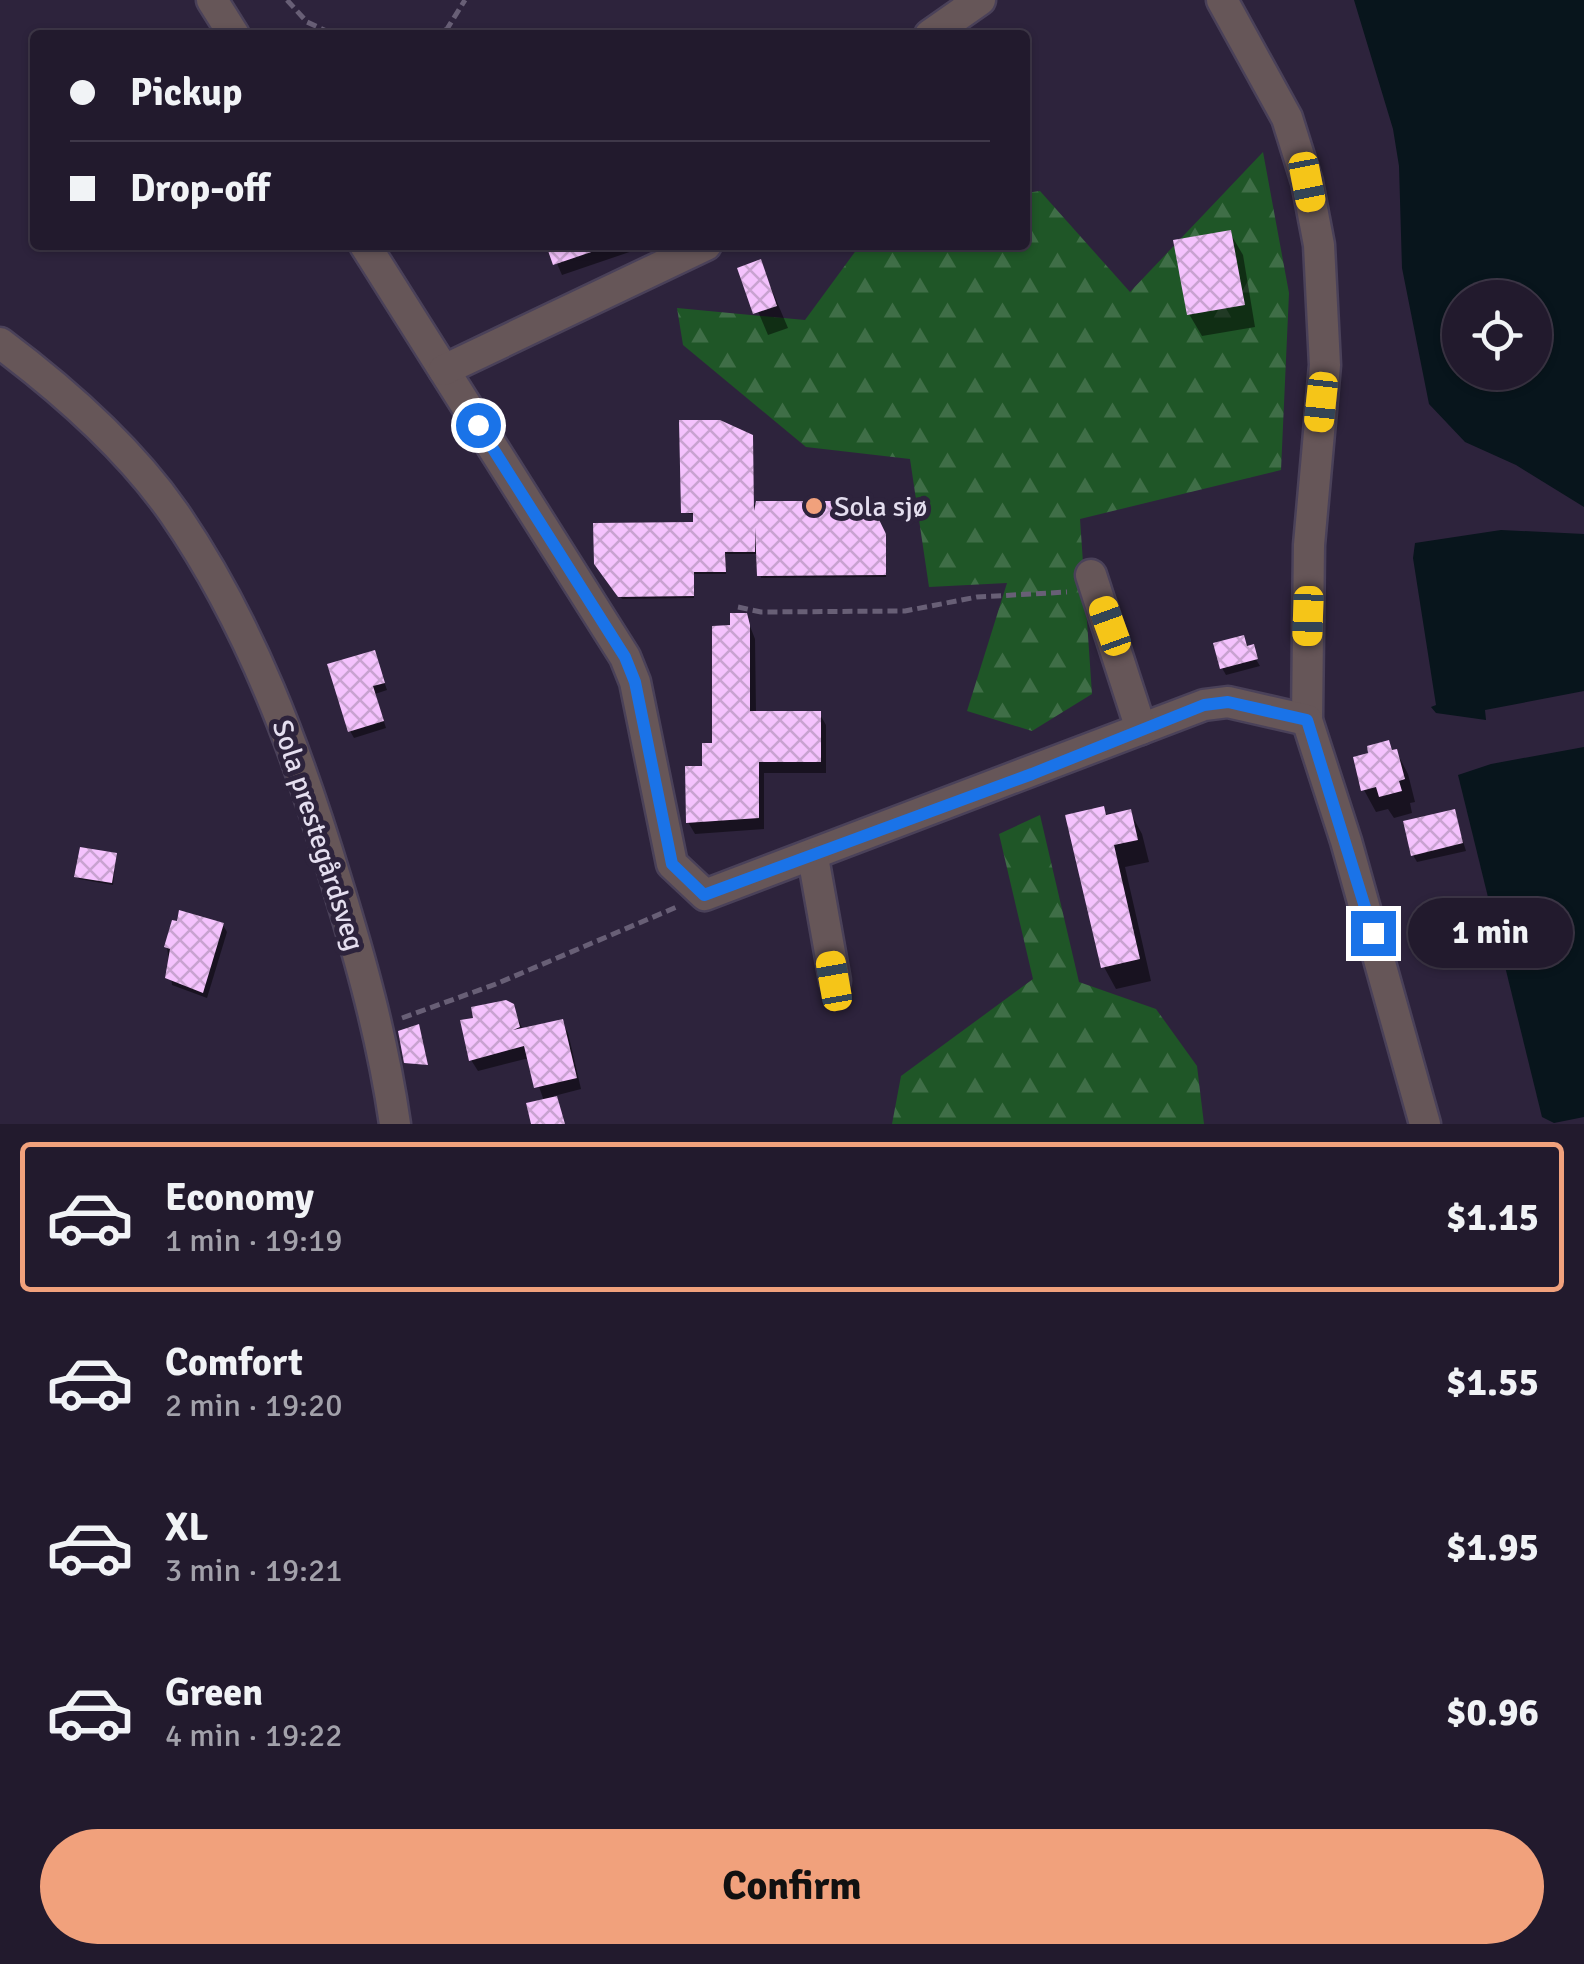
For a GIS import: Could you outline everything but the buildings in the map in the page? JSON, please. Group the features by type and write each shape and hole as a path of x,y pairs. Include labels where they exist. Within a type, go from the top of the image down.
{"street":[{"path":"212,0 231,30"},
{"path":"937,30 980,0"},
{"path":"1222,0 1287,118 1307,182 1319,245 1325,365 1309,545 1307,720 1352,858 1425,1124"},
{"path":"368,250 625,657 635,682 672,864 704,895 814,857 1204,705 1228,702 1307,720"},
{"path":"444,370 696,250"},
{"name":"Sola prestegårdsveg","path":"0,343 110,437 172,511 231,606 297,750 378,1027 395,1124"},
{"path":"1095,585 1141,729"},
{"path":"814,857 834,981"}],"path":[{"path":"287,0 307,22 324,30"},
{"path":"444,30 464,0"},
{"path":"738,607 761,612 906,611 942,608 977,597 1058,592 1095,585"},
{"path":"378,1027 496,984 704,895"}],"green space":[{"path":"1263,152 1289,293 1281,470 1080,519 1092,694 1032,731 967,711 1007,583 929,587 910,459 806,447 683,345 677,308 805,320 856,250 1030,250 1030,192 1040,191 1130,292"},
{"path":"1040,815 1079,982 1156,1009 1197,1066 1204,1124 892,1124 901,1076 1033,979 999,834"}],"shaded area":[{"path":"1354,0 1584,0 1584,507 1516,465 1465,442 1429,404 1402,268 1399,166 1393,129"},
{"path":"1501,530 1584,534 1584,691 1485,710 1486,720 1436,713 1431,707 1436,705 1413,558 1415,543"},
{"path":"1584,747 1584,1117 1554,1123 1542,1117 1458,775 1491,764"}],"place":[{"name":"Sola sjø","path":"814,506"}],"route":[{"path":"478,425 625,657 635,682 672,864 704,895 814,857 1204,705 1228,702 1307,720 1373,933"}]}
